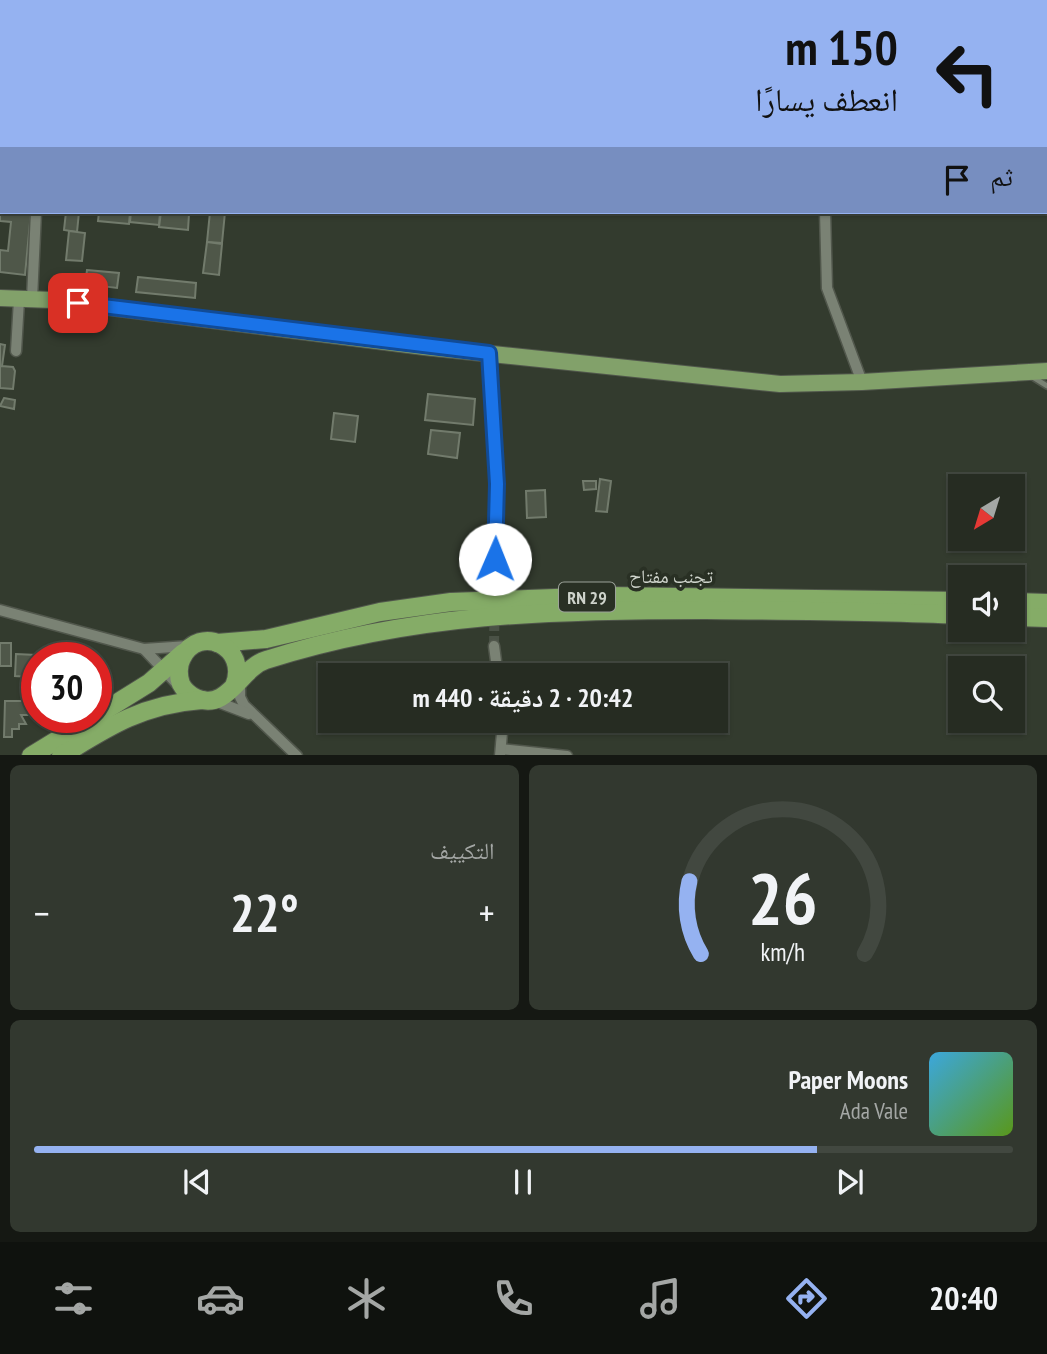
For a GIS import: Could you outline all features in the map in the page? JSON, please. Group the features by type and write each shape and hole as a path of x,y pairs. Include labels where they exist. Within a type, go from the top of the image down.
{"highway":[{"name":"تجنب مفتاح","path":"217,643 266,639 380,612 451,602 608,596 948,601"},
{"path":"1025,603 1047,603"},
{"name":"تجنب مفتاح","path":"237,678 260,662 314,644 459,617 611,610 864,611 948,614"},
{"path":"1025,617 1047,618"},
{"path":"61,755 141,711 161,704 228,693 237,678 232,653 217,643 192,646 163,671 112,706"},
{"path":"192,646 182,657 179,675 200,697"},
{"path":"31,755 68,733"}],"main road":[{"path":"0,298 780,384 1047,371"}],"street":[{"path":"16,351 26,300 36,214"},
{"path":"825,214 827,288 862,382"},
{"path":"489,353 497,484 495,584"},
{"path":"0,610 144,649 192,646"},
{"path":"494,646 496,663"},
{"path":"144,649 154,657 163,671 200,697 238,708 260,722 297,755"},
{"path":"237,678 240,697 260,722"},
{"path":"502,733 501,752 568,755"}],"lane":[{"path":"1025,373 1047,386"}],"building":[{"path":"0,214 31,214 25,275 0,272 0,250 8,251 11,222 0,221"},
{"path":"66,214 79,214 77,232 64,230"},
{"path":"99,214 130,214 129,224 98,221"},
{"path":"131,214 160,214 159,225 130,222"},
{"path":"161,214 189,214 188,230 159,227"},
{"path":"210,214 225,214 222,243 207,242"},
{"path":"69,231 85,233 82,261 66,260"},
{"path":"207,242 222,244 219,275 203,273"},
{"path":"87,270 119,273 117,288 85,284"},
{"path":"75,276 84,277 83,283 74,282"},
{"path":"138,277 196,283 195,298 136,292"},
{"path":"0,344 5,345 2,366 13,367 15,371 13,389 0,388"},
{"path":"428,394 475,399 473,425 425,420"},
{"path":"4,398 15,400 14,409 0,406"},
{"path":"334,413 358,416 355,442 331,439"},
{"path":"431,430 460,433 457,458 428,454"},
{"path":"600,479 611,481 607,512 596,511"},
{"path":"583,481 596,481 596,489 584,490"},
{"path":"545,490 546,517 527,518 526,491"},
{"path":"0,643 11,643 11,666 0,666"},
{"path":"16,654 21,654 21,676 15,676"},
{"path":"5,701 21,701 19,729 12,729 12,737 4,737"}],"tunnel":[{"path":"494,646 495,584"}],"route":[{"path":"78,303 489,353 497,484 495,559"}]}
